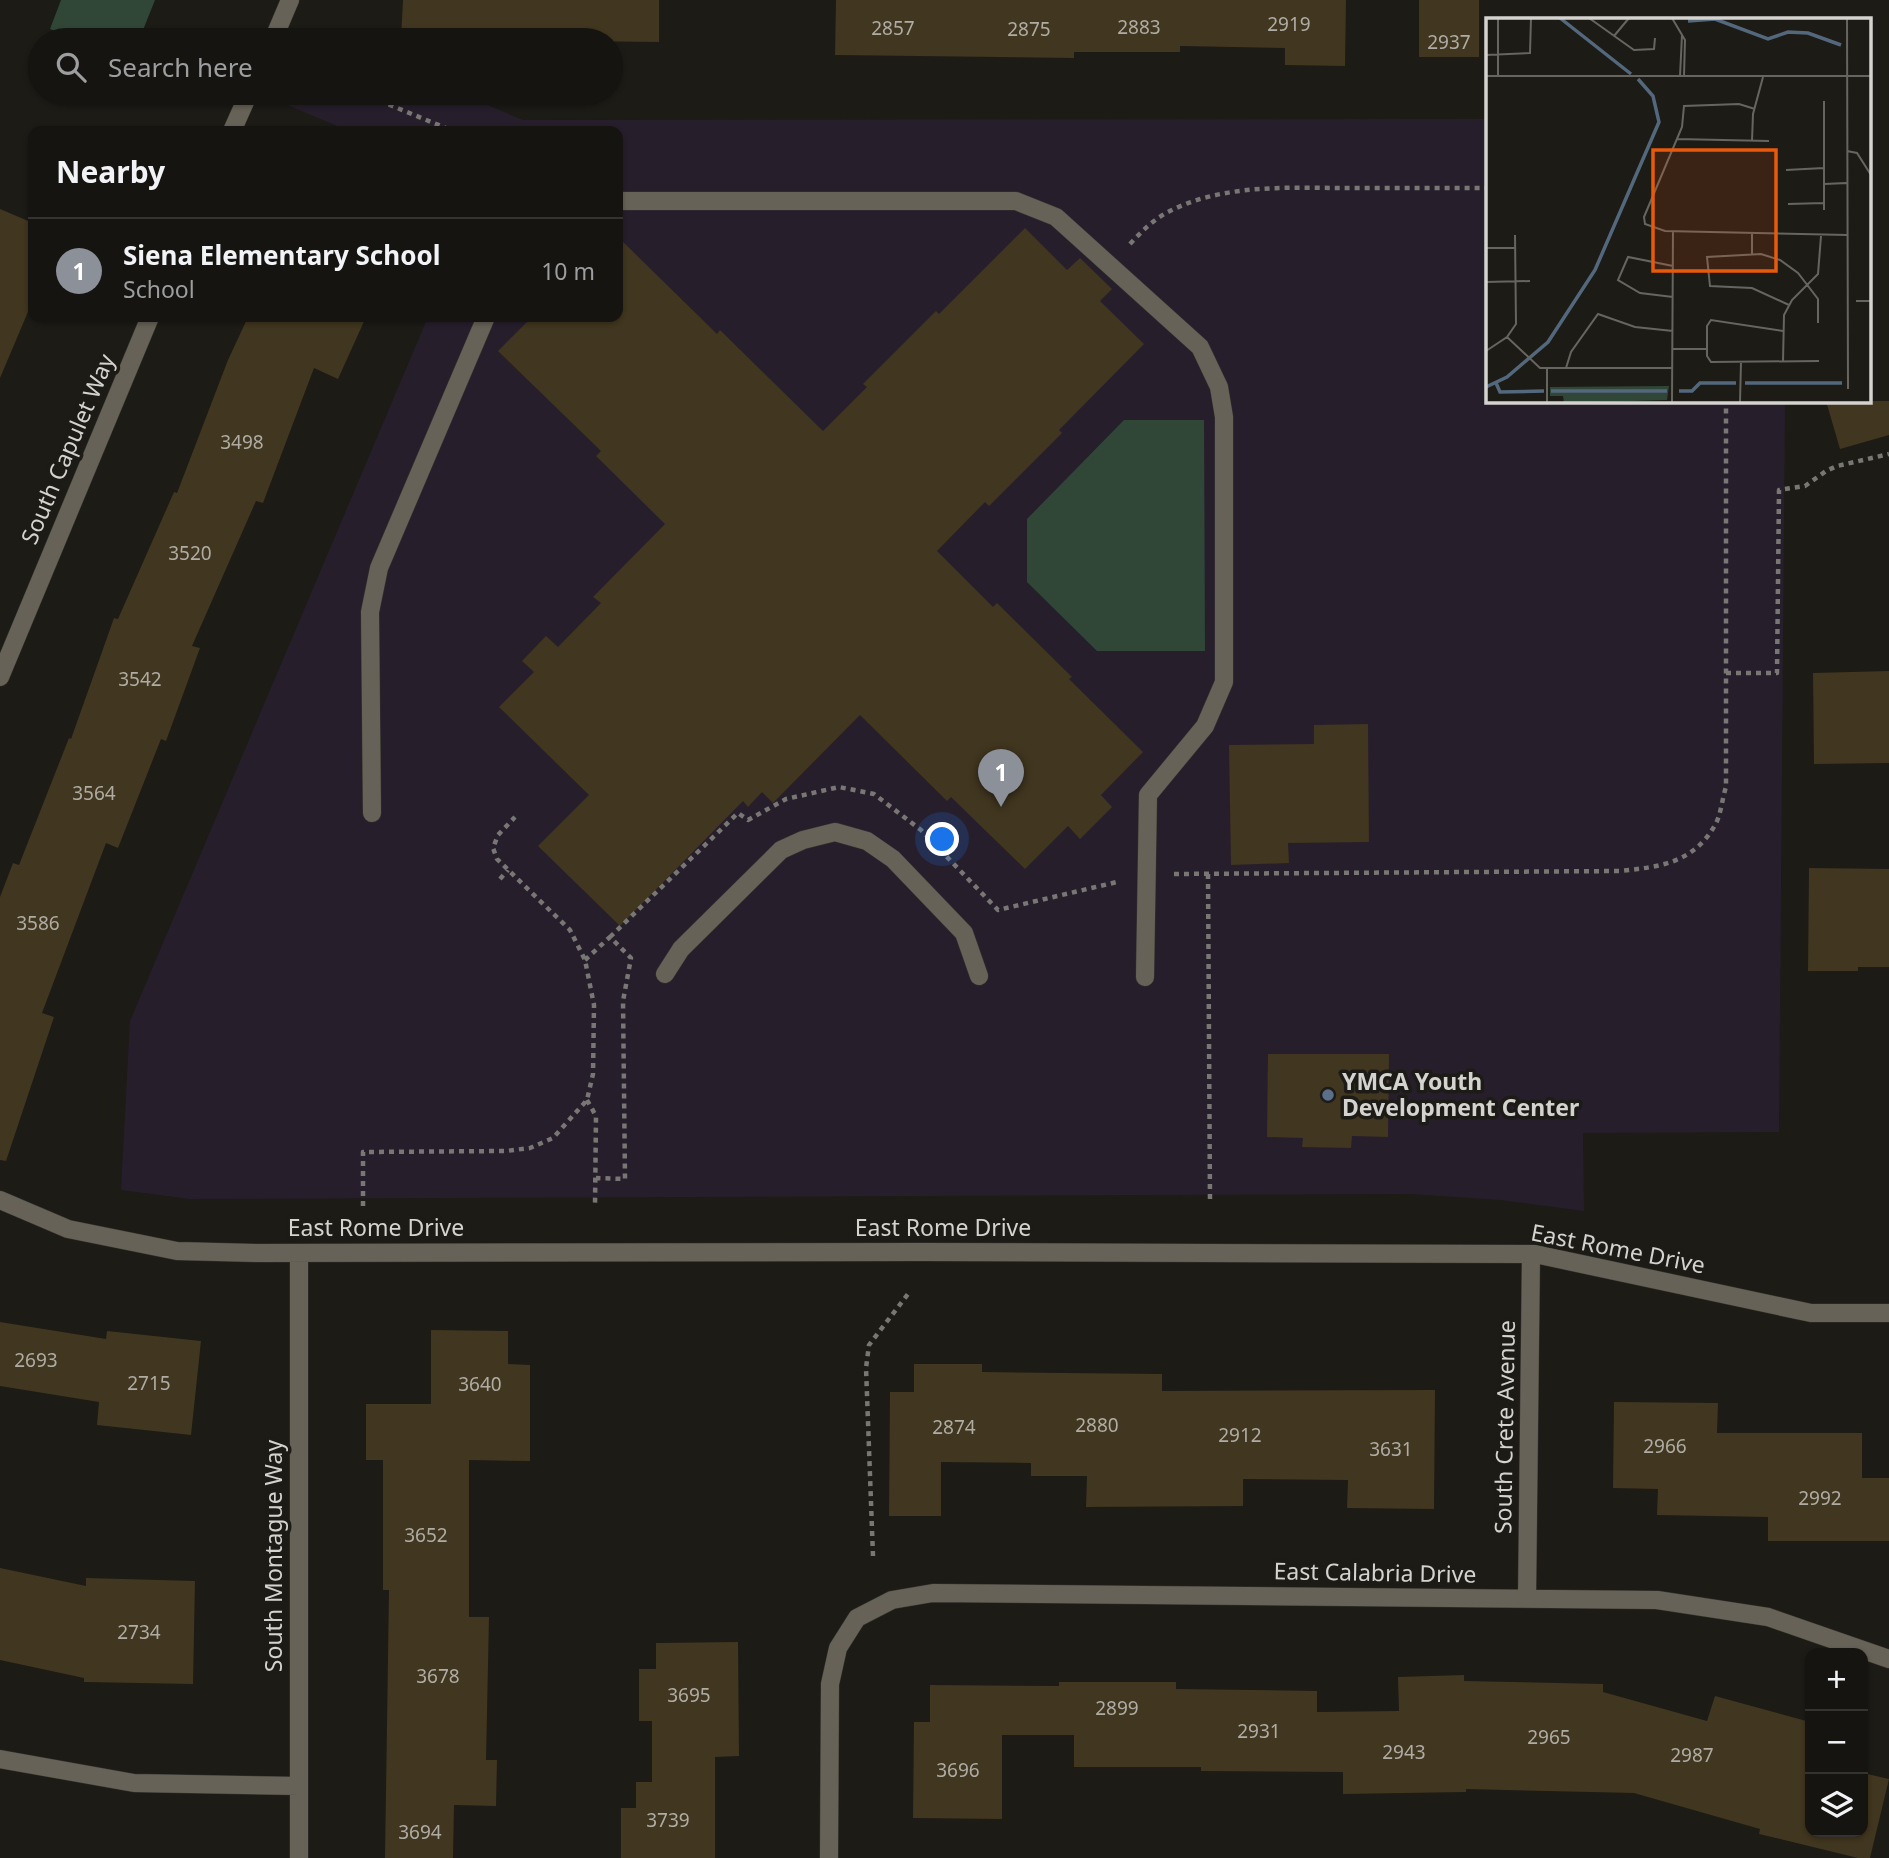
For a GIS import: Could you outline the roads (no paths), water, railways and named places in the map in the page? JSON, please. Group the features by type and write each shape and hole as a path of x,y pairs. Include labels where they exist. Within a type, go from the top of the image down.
{"street":[{"path":"278,28 290,0"},
{"path":"234,126 244,105"},
{"path":"623,201 1016,201 1056,217 1200,347 1219,387 1224,417 1224,682 1205,726 1148,795 1145,977"},
{"name":"South Capulet Way","path":"0,677 148,322"},
{"path":"372,813 370,612 379,568 484,322"},
{"path":"665,974 681,949 781,850 803,840 835,832 867,841 902,868 964,933 979,976"},
{"name":"East Rome Drive","path":"0,1200 68,1229 177,1251 1531,1254 1811,1313 1889,1313"},
{"name":"South Montague Way","path":"299,1253 299,1858"},
{"name":"South Crete Avenue","path":"1527,1599 1531,1254"},
{"name":"East Calabria Drive","path":"829,1858 830,1684 838,1648 857,1618 892,1600 933,1593 1657,1600 1768,1617 1889,1659"},
{"path":"0,1759 134,1783 299,1786"}],"place":[{"name":"Siena Elementary School","path":"1001,807"},
{"name":"YMCA Youth Development Center","path":"1328,1095"}]}
